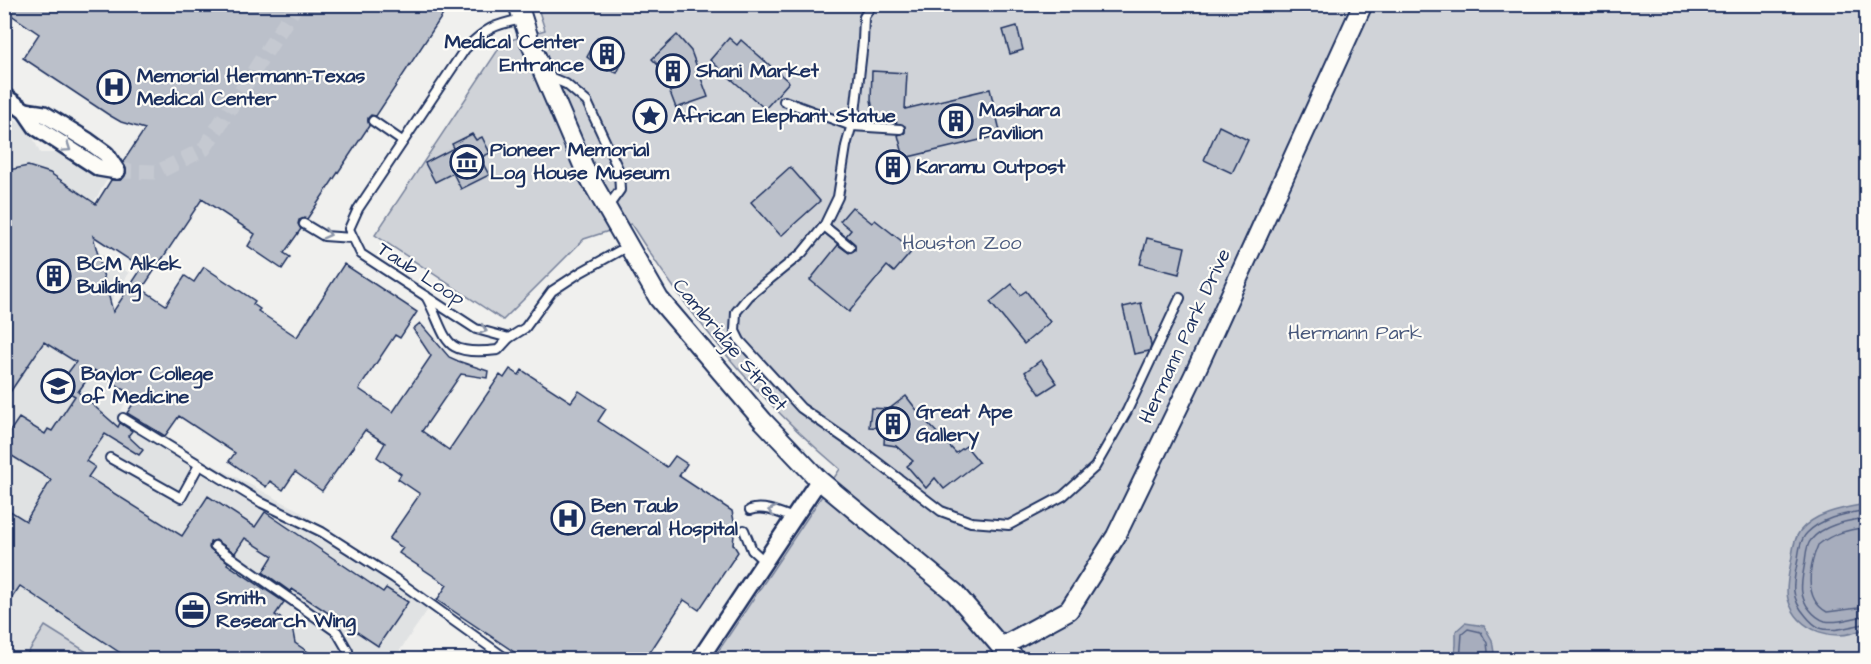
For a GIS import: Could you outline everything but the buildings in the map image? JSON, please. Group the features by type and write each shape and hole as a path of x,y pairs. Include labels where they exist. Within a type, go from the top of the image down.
{"street":[{"name":"Hermann Park Drive","path":"1003,653 1070,610 1116,536 1194,375 1363,4"},
{"name":"Cambridge Street","path":"520,11 544,75 585,170 659,299 763,421 819,480 955,593 1003,653 1017,660"},
{"path":"4,96 26,111 36,127 99,168 117,171 106,154 88,141 44,114 26,111"},
{"path":"699,660 819,480"}],"lane":[{"path":"872,4 864,17 852,126 838,197 824,226 802,253 749,296 736,312 735,331 740,341 801,408 860,449 941,511 970,522 1009,525 1063,496 1095,467 1127,411 1180,298"},
{"name":"Taub Loop","path":"509,338 476,329 361,254 349,229 358,209 465,49 484,31 520,11"},
{"path":"544,75 566,84 586,102 620,171 620,190 607,209"},
{"path":"784,101 852,126 900,129"},
{"path":"373,121 402,141"},
{"path":"304,224 324,236 352,238"},
{"path":"824,226 850,247"},
{"path":"425,295 443,335 452,346 472,353 498,350 509,338 525,328 552,291 580,272 628,246"},
{"path":"123,418 262,503 321,532 394,578 508,660"},
{"path":"110,458 181,498 199,465"},
{"path":"750,510 756,508 773,511 793,518"},
{"path":"744,530 752,550 764,561"},
{"path":"214,546 337,632 348,651 349,660"}],"shaded area":[{"name":"Baylor College of Medicine","path":"4,116 28,126 40,153 58,153 108,178 74,236 129,273 77,356 111,379 112,392 125,403 121,411 175,445 298,510 431,605 394,659 5,659"}],"green space":[{"name":"Hermann Park","path":"537,5 1866,5 1866,659 713,659 840,469 780,414 726,355 676,291 631,224 584,239 503,320 375,235 498,50 500,43 545,30"},
{"path":"45,626 98,659 24,659"}],"water":[{"path":"1866,504 1866,628 1843,635 1820,632 1800,620 1788,599 1788,580 1796,538 1806,525 1822,515"},
{"path":"1465,623 1484,626 1492,640 1495,659 1454,659 1456,631"}],"tunnel":[{"path":"117,171 158,172 204,149 297,4"}],"place":[{"name":"Medical Center Entrance","path":"607,54"},
{"name":"Shani Market","path":"673,71"},
{"name":"Memorial Hermann-Texas Medical Center","path":"114,87"},
{"name":"African Elephant Statue","path":"650,116"},
{"name":"Masihara Pavilion","path":"956,121"},
{"name":"Pioneer Memorial Log House Museum","path":"467,162"},
{"name":"Karamu Outpost","path":"893,167"},
{"name":"BCM Alkek Building","path":"54,276"},
{"name":"Baylor College of Medicine","path":"58,386"},
{"name":"Great Ape Gallery","path":"893,424"},
{"name":"Ben Taub General Hospital","path":"568,518"},
{"name":"Smith Research Wing","path":"193,610"}],"park label":[{"name":"Houston Zoo","path":"962,243"}]}
